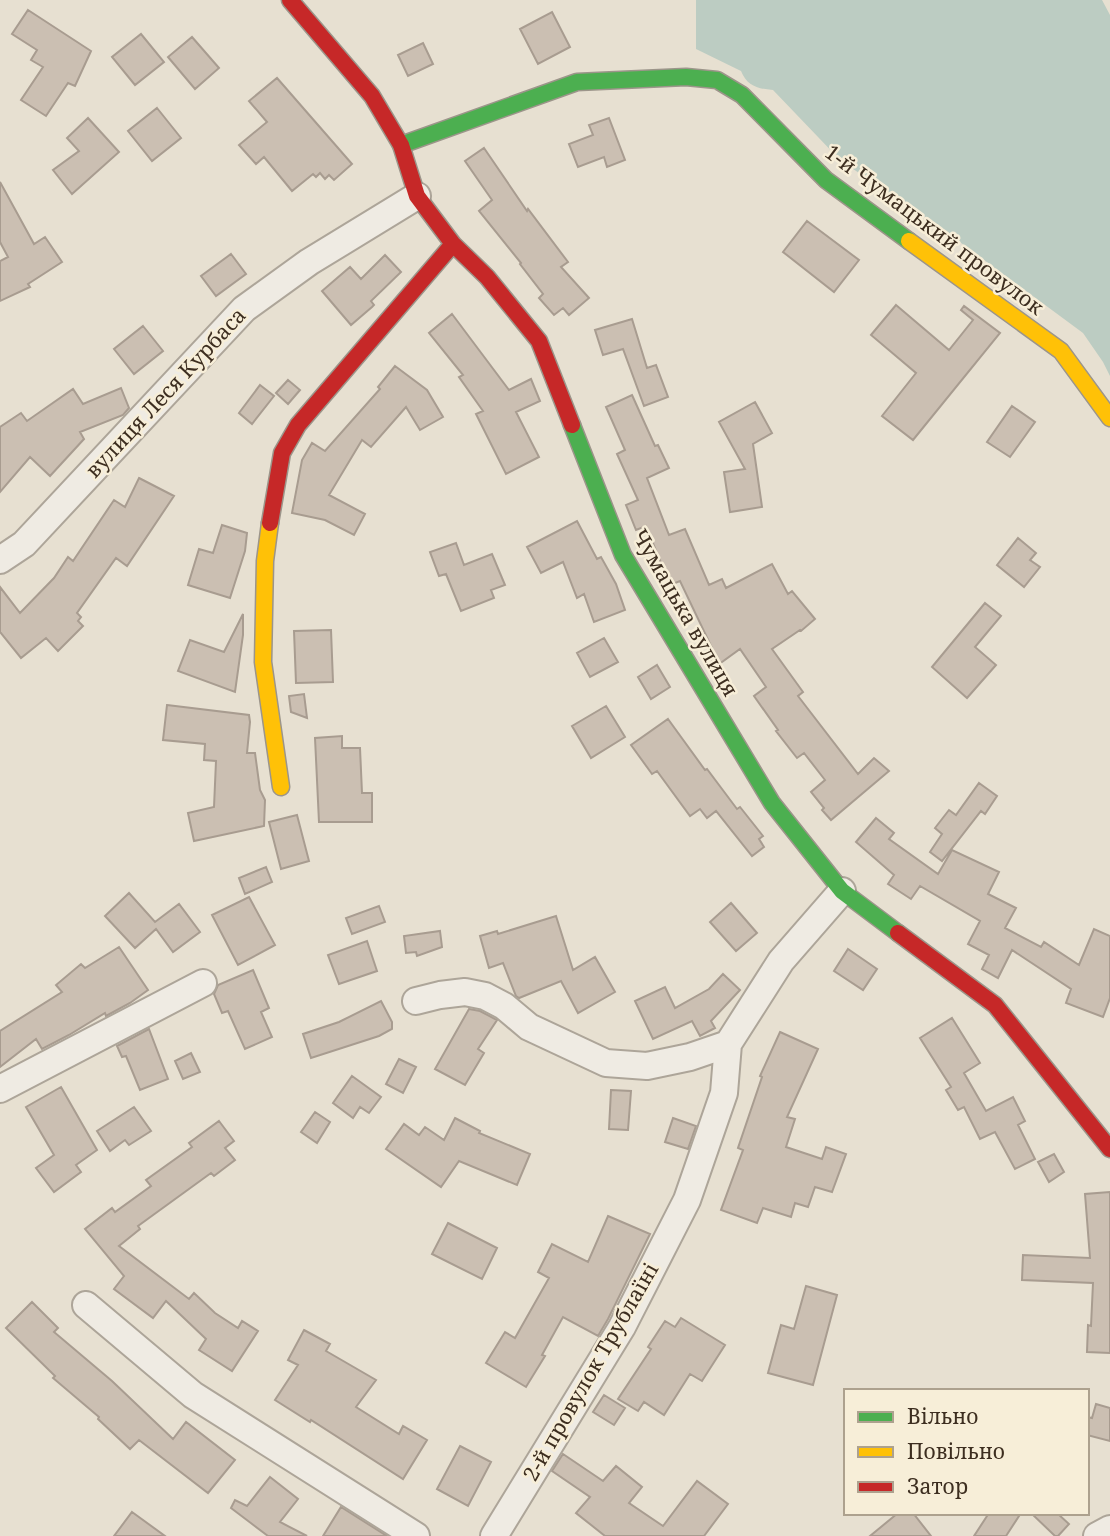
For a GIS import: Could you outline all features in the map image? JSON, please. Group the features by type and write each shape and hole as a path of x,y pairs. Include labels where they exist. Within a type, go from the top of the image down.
{"street":[{"name":"Чумацька вулиця","path":"290,0 372,96 401,145 417,196 453,244 486,277 539,341 623,555 772,803 842,891 995,1005 1110,1149"},
{"name":"1-й Чумацький провулок","path":"401,145 577,82 686,76 716,80 742,95 826,180 1061,351 1110,418"},
{"name":"вулиця Леся Курбаса","path":"0,560 24,544 244,309 309,261 417,196"},
{"path":"281,788 263,662 265,561 282,453 299,425 453,244"},
{"path":"416,1001 465,992 485,996 504,1006 529,1027 606,1063 647,1066 690,1057 728,1044 781,961 842,891"},
{"path":"0,1088 203,983"},
{"name":"2-й провулок Трублаїні","path":"494,1536 622,1327 687,1200 724,1093 728,1044"},
{"path":"86,1305 193,1395 416,1536"},
{"path":"1097,1536 1110,1529"}],"shaded area":[{"path":"696,0 1102,0 1110,15 1110,376 1083,333 930,220 841,161 773,90 754,86 746,80 741,71 696,49"}],"building":[{"path":"28,10 91,51 75,86 68,83 46,116 21,100 43,67 31,60 37,50 12,34"},
{"path":"552,12 570,47 538,64 520,29"},
{"path":"141,34 164,62 135,85 112,57"},
{"path":"192,37 219,68 195,89 168,57"},
{"path":"423,43 433,64 408,76 398,55"},
{"path":"277,78 352,164 334,180 329,175 325,179 320,173 316,177 313,174 292,191 264,157 256,164 239,145 267,122 249,101"},
{"path":"157,108 181,138 152,161 128,131"},
{"path":"88,118 119,152 72,194 53,170 79,151 67,138"},
{"path":"609,118 625,160 607,167 604,157 578,167 569,144 593,135 589,125"},
{"path":"484,148 527,211 528,209 568,262 561,267 589,298 569,315 563,308 554,315 539,298 543,294 479,211 492,200 465,161"},
{"path":"0,182 34,244 45,237 62,262 28,284 30,287 0,301 0,261 8,257 0,242"},
{"path":"807,221 859,260 834,292 783,252"},
{"path":"231,254 246,274 216,296 201,276"},
{"path":"385,255 401,272 371,301 374,305 351,325 322,291 350,267 361,279"},
{"path":"896,305 949,350 973,320 961,310 964,306 1000,333 913,440 882,416 916,373 871,335"},
{"path":"452,314 509,390 531,379 540,401 516,412 539,457 506,474 476,414 483,411 459,377 463,375 429,333"},
{"path":"632,319 647,368 656,365 668,397 644,406 623,349 603,355 595,330"},
{"path":"143,326 163,351 134,374 114,349"},
{"path":"395,366 427,390 443,417 420,430 406,407 371,447 362,440 329,495 365,514 354,535 325,520 292,513 302,460 312,443 325,451 380,389 378,387"},
{"path":"288,380 300,390 288,404 276,393"},
{"path":"260,385 274,396 252,424 239,413"},
{"path":"121,388 129,408 123,415 80,432 84,439 50,476 30,457 0,492 0,427 21,413 27,421 73,389 83,404"},
{"path":"632,395 655,446 658,445 669,468 647,478 669,535 685,529 709,585 722,579 726,588 772,564 788,594 792,591 815,619 772,649 803,692 798,696 858,774 874,758 889,771 831,820 811,792 825,780 804,753 797,758 754,696 766,687 740,649 715,667 706,653 712,648 680,581 670,585 646,526 636,530 626,505 638,500 617,454 625,450 606,407"},
{"path":"755,402 772,433 753,444 762,507 730,512 724,472 745,469 719,422"},
{"path":"1012,406 1035,422 1010,457 987,442"},
{"path":"139,478 174,496 127,566 116,558 77,613 81,617 78,621 83,626 58,651 46,638 21,658 0,632 0,587 20,613 54,578 68,557 73,561 114,500 125,507"},
{"path":"577,521 597,559 601,557 616,584 625,610 594,622 584,594 577,598 563,562 541,573 527,547"},
{"path":"222,525 247,533 245,551 230,598 188,585 199,549 213,553"},
{"path":"1018,538 1036,553 1030,560 1040,567 1024,587 997,565"},
{"path":"456,543 464,565 492,554 505,585 491,590 494,598 461,611 446,574 439,576 430,552"},
{"path":"985,603 1001,616 975,647 996,665 967,698 932,667"},
{"path":"243,614 243,635 235,692 178,671 190,640 224,652"},
{"path":"331,630 333,682 296,683 294,631"},
{"path":"604,638 618,662 590,677 577,653"},
{"path":"657,665 670,687 651,699 638,677"},
{"path":"304,694 307,718 291,712 289,696"},
{"path":"167,705 249,715 247,753 255,753 260,790 265,800 264,826 194,841 188,813 214,807 216,761 204,760 205,744 163,740"},
{"path":"606,706 625,737 591,758 572,726"},
{"path":"668,719 705,770 707,769 737,809 740,807 763,836 759,839 764,847 752,856 716,811 707,818 700,809 690,816 657,771 652,774 631,745"},
{"path":"342,736 342,748 360,748 362,793 372,793 372,822 319,822 315,738"},
{"path":"979,783 997,796 985,814 981,811 942,861 930,852 942,834 935,828 949,810 956,815"},
{"path":"297,815 309,861 281,869 269,822"},
{"path":"876,818 894,833 889,839 938,874 952,850 999,872 988,894 1016,908 1005,928 1041,947 1044,942 1079,965 1094,929 1110,936 1110,998 1103,1017 1066,1003 1071,989 1012,950 998,978 982,969 989,955 968,944 980,921 920,886 911,899 888,884 894,875 856,842"},
{"path":"266,867 272,882 245,894 239,878"},
{"path":"129,893 155,922 179,904 200,932 173,952 156,929 135,948 105,916"},
{"path":"249,897 275,945 238,965 212,915"},
{"path":"731,903 757,933 736,951 710,922"},
{"path":"379,906 385,922 352,934 346,918"},
{"path":"556,916 573,970 595,957 615,992 578,1013 561,981 519,998 516,996 503,963 489,968 480,936 497,931 498,934"},
{"path":"440,931 442,947 417,956 416,952 406,953 404,936"},
{"path":"367,941 377,971 339,984 328,955"},
{"path":"119,947 148,990 130,1003 106,1016 105,1013 42,1049 36,1039 0,1067 0,1031 62,992 56,985 81,964 85,968"},
{"path":"848,949 877,969 863,990 834,971"},
{"path":"253,970 269,1008 261,1012 272,1037 245,1049 228,1011 222,1013 214,994 218,985"},
{"path":"723,974 740,990 711,1021 715,1028 700,1036 692,1021 653,1039 635,1001 665,987 675,1008 709,989"},
{"path":"381,1001 392,1022 392,1029 379,1036 311,1058 303,1034 339,1022"},
{"path":"469,1009 480,1011 497,1020 478,1049 484,1053 465,1085 435,1069"},
{"path":"952,1018 980,1063 964,1073 986,1111 1013,1097 1025,1121 1018,1125 1035,1159 1015,1169 995,1132 980,1139 964,1107 958,1110 946,1090 951,1087 920,1038"},
{"path":"149,1029 168,1079 140,1090 126,1056 122,1057 117,1046"},
{"path":"780,1032 818,1049 787,1117 795,1119 786,1147 822,1159 826,1147 846,1154 832,1192 815,1187 808,1207 795,1203 791,1217 763,1208 757,1223 721,1210 743,1150 738,1148 762,1077 760,1076"},
{"path":"191,1053 200,1072 183,1079 175,1061"},
{"path":"399,1059 416,1067 403,1093 386,1084"},
{"path":"352,1076 381,1097 369,1113 360,1107 353,1118 333,1103"},
{"path":"61,1087 97,1150 76,1165 81,1172 54,1192 36,1168 54,1155 26,1107"},
{"path":"611,1090 631,1091 628,1130 609,1129"},
{"path":"134,1107 151,1131 129,1145 125,1140 110,1151 97,1131"},
{"path":"315,1112 330,1122 317,1143 301,1132"},
{"path":"455,1118 480,1131 479,1133 530,1154 517,1185 459,1161 441,1187 386,1149 404,1124 419,1135 425,1127 444,1140"},
{"path":"673,1118 696,1126 688,1149 665,1142"},
{"path":"219,1121 234,1141 225,1148 235,1160 214,1176 211,1173 138,1226 140,1229 119,1246 189,1299 194,1293 215,1313 238,1328 242,1321 258,1331 232,1371 199,1350 206,1339 166,1301 153,1318 114,1289 124,1276 85,1229 112,1208 115,1212 151,1186 146,1180 192,1147 189,1143"},
{"path":"1054,1154 1064,1172 1049,1182 1038,1162"},
{"path":"1110,1192 1110,1353 1087,1352 1093,1283 1022,1280 1023,1255 1090,1258 1085,1194"},
{"path":"608,1216 650,1234 598,1336 563,1317 542,1355 545,1356 526,1387 486,1363 505,1332 515,1338 549,1278 538,1272 552,1244 588,1262"},
{"path":"448,1223 497,1248 482,1279 432,1254"},
{"path":"806,1286 837,1295 813,1385 768,1373 781,1325 794,1329"},
{"path":"32,1302 58,1328 54,1332 112,1381 173,1439 186,1422 235,1460 208,1493 139,1440 130,1449 98,1419 99,1417 53,1378 55,1376 6,1328"},
{"path":"681,1318 725,1345 702,1381 690,1374 664,1415 644,1402 638,1411 618,1399 651,1349 648,1347 665,1321 675,1327"},
{"path":"304,1330 330,1344 326,1351 376,1380 356,1407 399,1434 403,1426 427,1440 403,1479 275,1400 298,1365 288,1360"},
{"path":"604,1395 625,1408 614,1425 593,1412"},
{"path":"1096,1404 1110,1408 1110,1441 1089,1436 1089,1417 1092,1418"},
{"path":"460,1446 491,1462 468,1506 437,1489"},
{"path":"563,1454 603,1481 616,1466 642,1487 629,1503 663,1526 697,1481 728,1504 704,1536 605,1536 576,1513 590,1497 552,1471"},
{"path":"270,1477 298,1499 280,1522 307,1536 268,1536 231,1508 235,1500 247,1506"},
{"path":"341,1507 387,1536 323,1536"},
{"path":"132,1512 165,1536 114,1536"},
{"path":"896,1515 915,1515 931,1536 870,1536"},
{"path":"988,1515 1020,1515 1006,1536 974,1536"},
{"path":"1033,1515 1059,1515 1069,1524 1055,1536"}],"traffic: fast":[{"path":"401,145 577,82 686,77 717,80 742,95 826,180 909,241"},
{"path":"572,425 623,555 772,803 842,891 898,933"}],"traffic: slow":[{"path":"909,241 1061,351 1110,418"},
{"path":"270,523 265,561 263,662 281,787"}],"traffic: jam":[{"path":"290,0 372,96 401,145 417,196 453,244 487,277 539,341 572,425"},
{"path":"270,523 282,453 298,425 453,244"},
{"path":"898,933 995,1005 1110,1149"}]}
